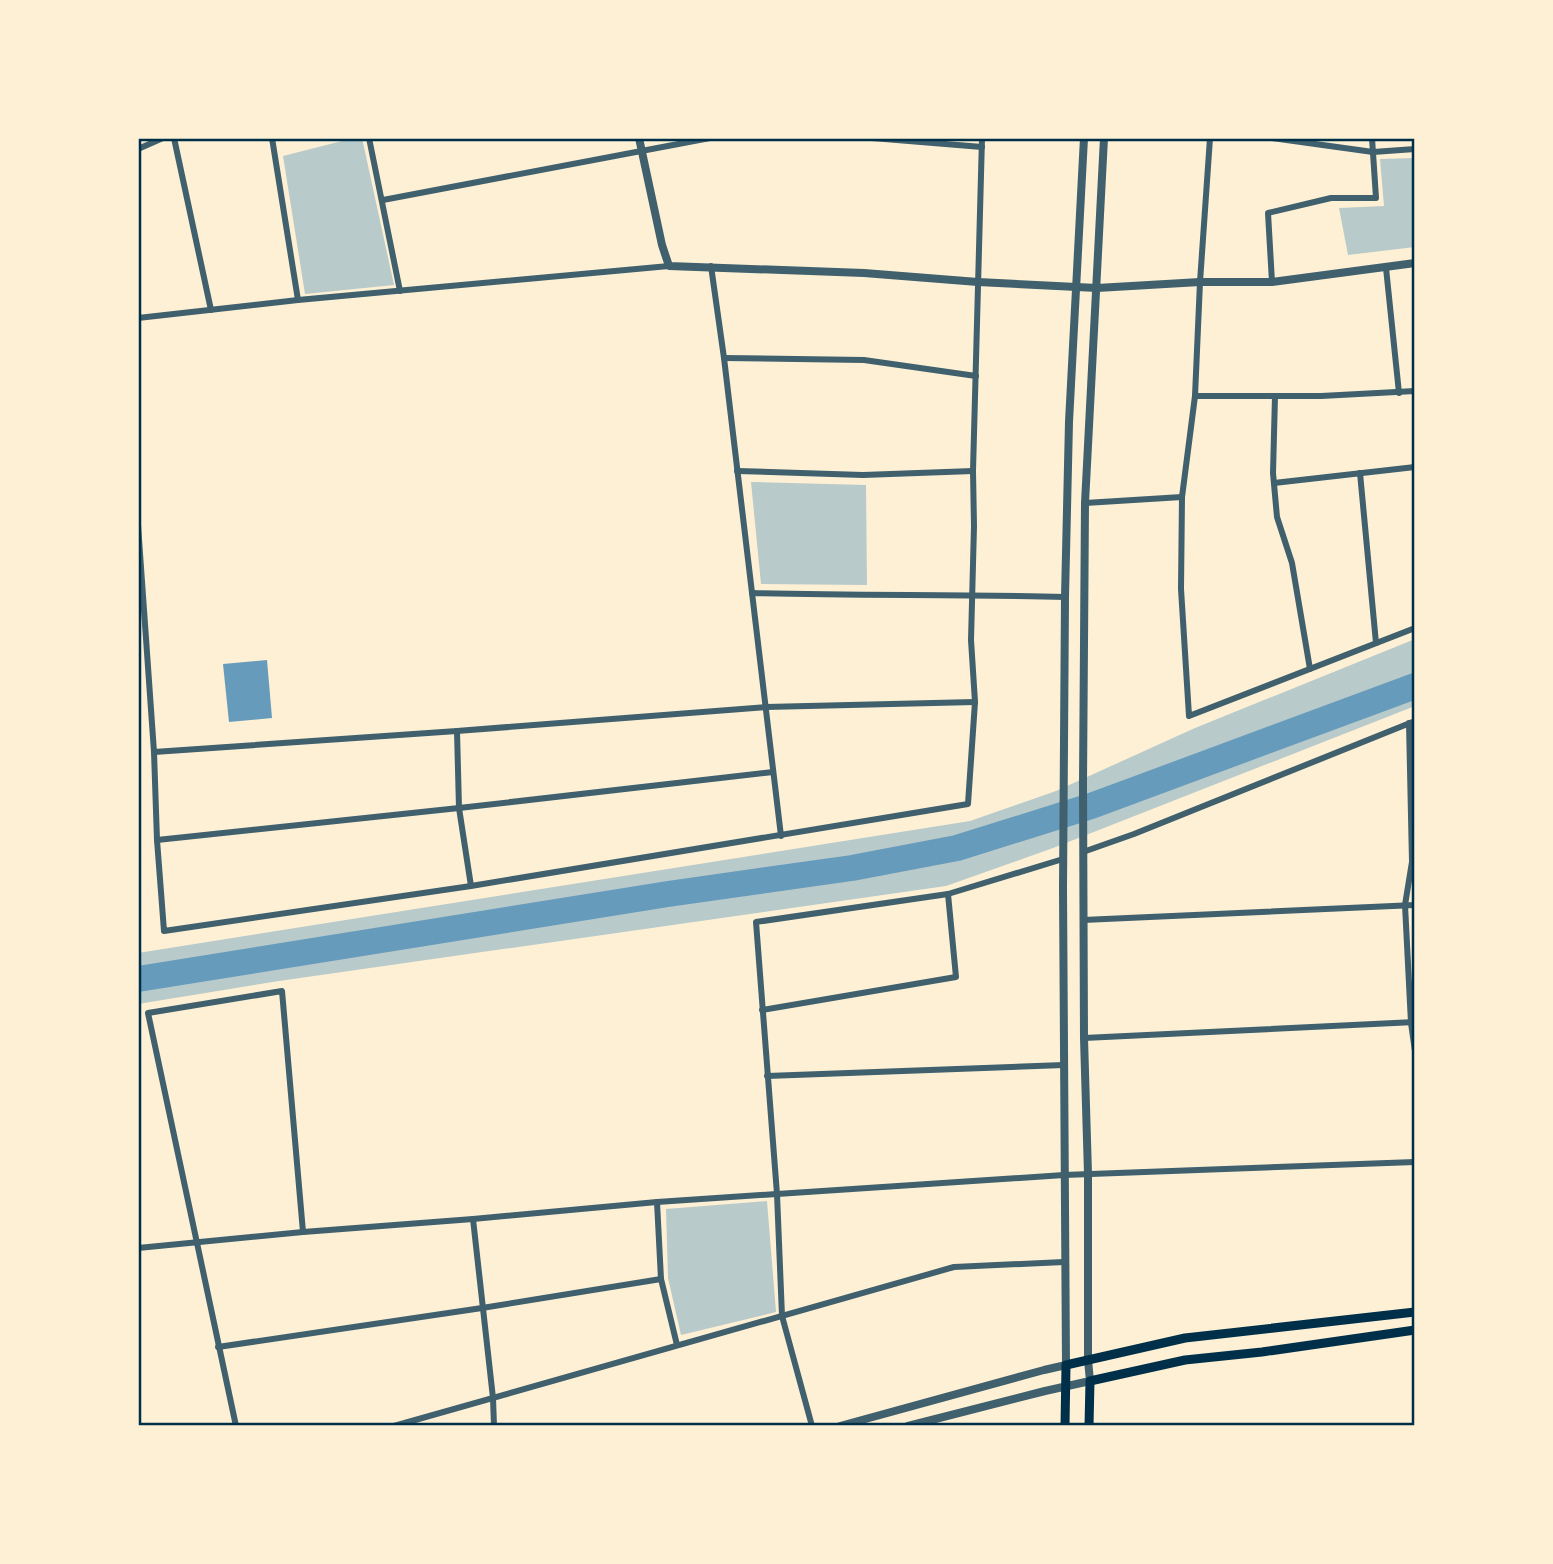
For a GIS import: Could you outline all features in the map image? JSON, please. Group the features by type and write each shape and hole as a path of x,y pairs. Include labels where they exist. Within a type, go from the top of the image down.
{"main road":[{"path":"1065,1426 1066,1365 1185,1338 1415,1312"},
{"path":"1089,1426 1090,1381 1185,1360 1415,1330"}],"street":[{"path":"138,149 163,138"},
{"path":"174,138 211,310"},
{"path":"272,138 298,300"},
{"path":"369,138 400,291"},
{"path":"639,138 662,245 669,265"},
{"path":"383,200 710,138"},
{"path":"872,138 982,147"},
{"path":"138,525 164,932 471,886 968,804 975,702 971,640 973,471 982,138"},
{"path":"840,1426 1066,1365 1063,859 1065,597 1069,422 1084,138"},
{"path":"908,1426 1090,1381 1083,920 1085,503 1104,138"},
{"path":"1210,138 1195,396 1182,497 1181,589 1189,716 1415,628"},
{"path":"1272,138 1373,152 1415,149"},
{"path":"1272,282 1268,213 1331,198 1376,198 1372,138"},
{"path":"138,318 669,265 864,273 1097,288 1200,282 1272,282 1415,263"},
{"path":"711,266 781,836"},
{"path":"1385,268 1399,393"},
{"path":"724,358 864,360 976,376"},
{"path":"1195,396 1415,391"},
{"path":"1275,396 1274,483 1277,517 1292,563 1310,669"},
{"path":"1274,483 1415,467"},
{"path":"737,471 863,475 973,471"},
{"path":"1360,473 1376,643"},
{"path":"1085,503 1182,497"},
{"path":"752,593 1065,597"},
{"path":"138,680 148,679"},
{"path":"154,752 766,707 975,702"},
{"path":"1083,852 1146,830 1412,722 1412,862 1405,905 1415,1051"},
{"path":"457,731 459,808 471,886"},
{"path":"157,840 773,772"},
{"path":"812,1426 782,1316 777,1194 756,922 948,894 1063,859"},
{"path":"762,1010 956,977 948,894"},
{"path":"1083,920 1415,905"},
{"path":"236,1426 148,1013 282,991 303,1231"},
{"path":"1084,1038 1413,1022"},
{"path":"768,1076 1064,1065"},
{"path":"138,1248 303,1231 657,1202 1064,1175 1415,1162"},
{"path":"657,1202 661,1279 677,1345"},
{"path":"473,1219 494,1426"},
{"path":"394,1426 954,1267 1064,1262"},
{"path":"218,1347 661,1279"}],"shaded area":[{"path":"362,138 394,285 305,294 283,156"},
{"path":"1415,158 1415,247 1348,255 1339,208 1384,206 1380,159"},
{"path":"751,482 866,485 867,585 761,584"},
{"path":"1415,639 1415,706 1053,848 946,886 279,981 138,1004 138,953 970,821 1056,791 1195,728"},
{"path":"767,1201 776,1312 681,1335 668,1278 666,1209"}],"water":[{"path":"267,660 272,718 229,722 223,664"}],"waterway":[{"path":"138,979 668,894 852,868 957,848 1091,806 1415,686"}]}
